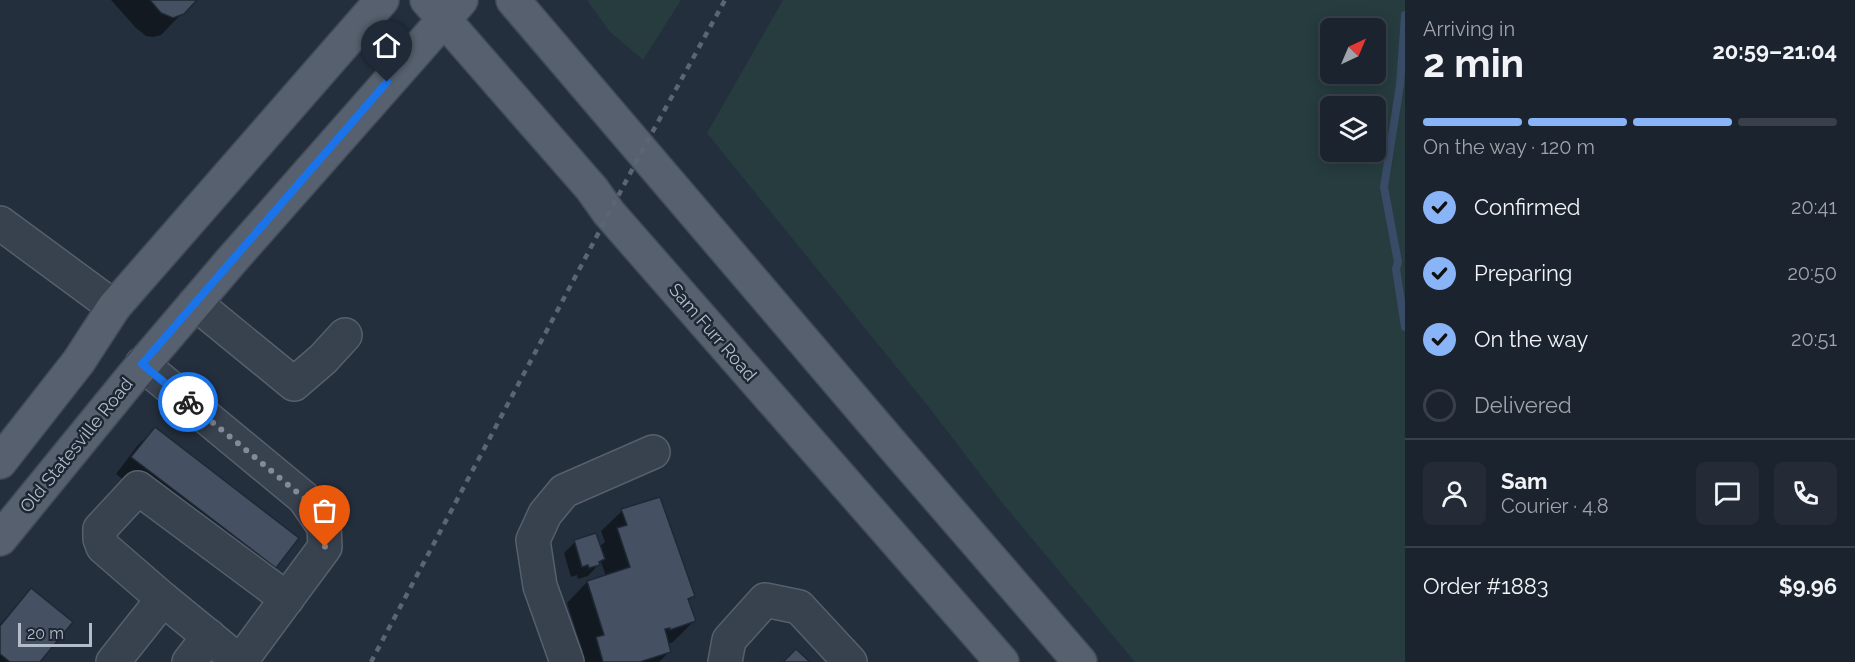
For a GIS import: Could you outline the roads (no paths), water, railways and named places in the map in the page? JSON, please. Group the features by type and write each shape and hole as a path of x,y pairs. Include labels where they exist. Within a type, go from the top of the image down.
{"main road":[{"path":"0,462 79,361 114,306 382,0"},
{"path":"513,0 1080,662"},
{"name":"Old Statesville Road","path":"0,539 142,364 444,6"},
{"name":"Sam Furr Road","path":"444,6 617,222 1002,662"},
{"path":"0,486 44,406"}],"street":[{"path":"0,223 114,306"},
{"path":"195,303 294,384 323,359 345,335"},
{"path":"142,364 304,498 324,527 325,547 287,600 240,662 103,548 100,529 138,488 287,600"},
{"path":"567,662 540,586 533,540 545,514 564,491 653,452"},
{"path":"113,662 163,599"},
{"path":"725,662 729,640 765,600 799,607 850,662"},
{"path":"189,662 209,636"}],"waterway":[{"path":"1405,15 1400,85 1384,187 1398,262 1396,269 1405,327"}],"railway":[{"path":"371,662 642,151 725,0"}]}
